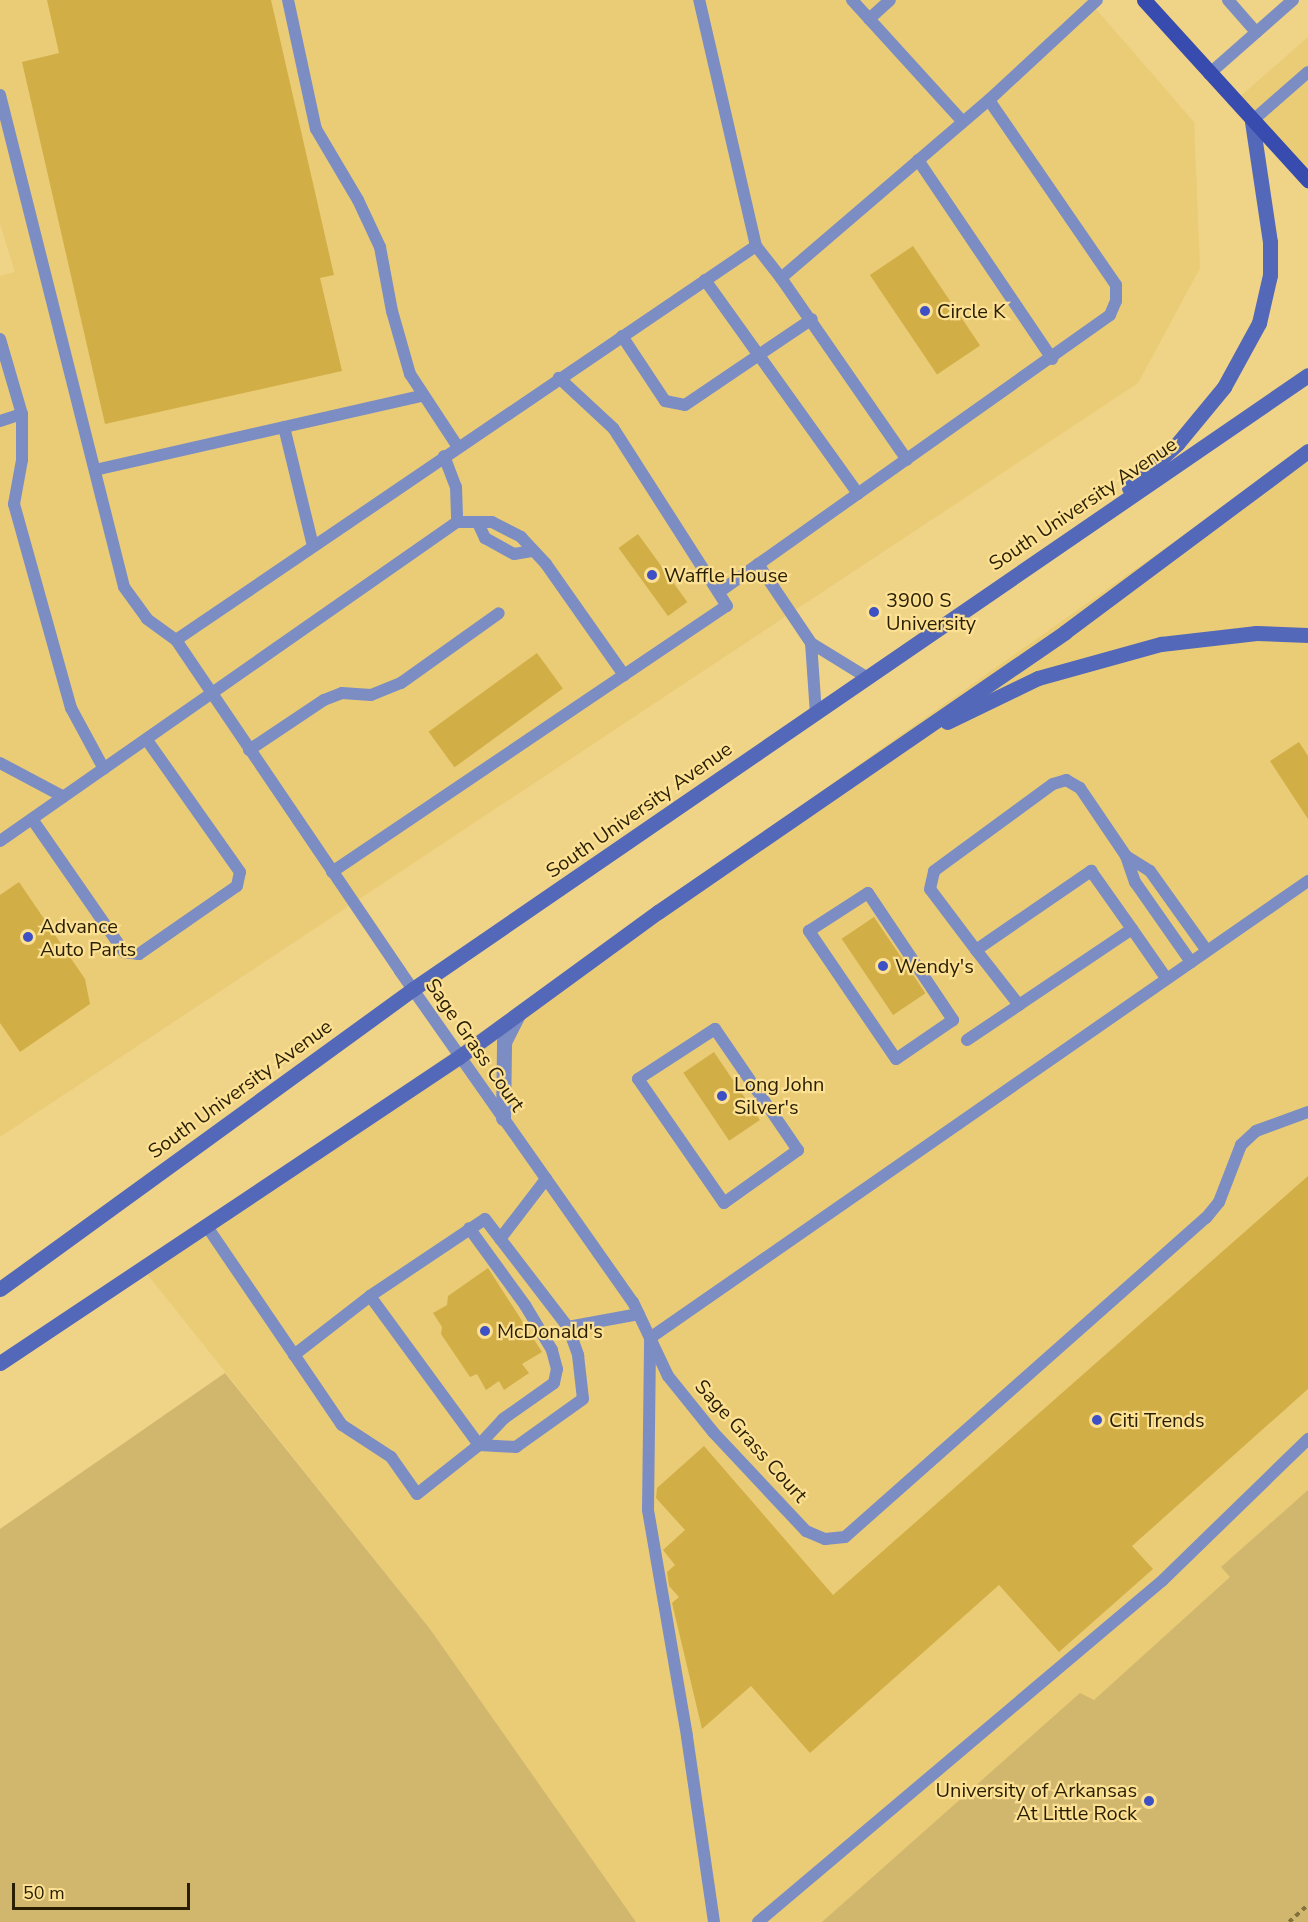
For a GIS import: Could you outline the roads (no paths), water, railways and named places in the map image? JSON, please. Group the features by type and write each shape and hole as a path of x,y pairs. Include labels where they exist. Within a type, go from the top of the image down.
{"main road":[{"path":"1144,0 1290,164 1308,180"},
{"path":"1093,521 1177,444 1224,387 1259,323 1270,275 1270,242 1252,121"},
{"path":"1290,164 1308,193"},
{"name":"South University Avenue","path":"0,1289 413,989 1308,375"},
{"path":"0,1363 208,1228 459,1057 658,912 1065,632 1308,451"},
{"path":"886,754 996,696 1091,663 1161,644 1214,637 1308,634"}],"street":[{"path":"502,1118 504,1042 517,1016"}],"lane":[{"path":"288,0 316,129 358,200 380,248 392,311 410,374 458,447"},
{"path":"699,0 756,246 812,319 907,460"},
{"path":"852,0 962,121"},
{"path":"869,19 890,0"},
{"path":"781,278 989,100 1097,0"},
{"path":"1228,0 1256,32"},
{"path":"1209,74 1293,0"},
{"path":"1252,121 1308,72"},
{"path":"0,95 124,587 147,619 176,640 756,246"},
{"path":"719,592 1052,359 1110,315 1116,301 1116,285 989,100"},
{"path":"918,159 1052,359"},
{"path":"705,280 858,494"},
{"path":"622,336 665,401 685,405 812,319"},
{"path":"0,339 22,414 22,460 14,504 71,708 104,769"},
{"path":"332,872 728,606 613,428 559,378"},
{"path":"95,470 424,395"},
{"path":"0,421 22,414"},
{"path":"284,427 313,546"},
{"path":"444,456 456,487 457,522"},
{"path":"0,841 213,695 457,522 478,524 492,522 521,537 546,564 624,675"},
{"path":"478,524 485,538 514,554 532,551"},
{"path":"758,564 811,643 868,678"},
{"path":"249,750 324,700 342,693 371,695 401,683 499,614"},
{"name":"Sage Grass Court","path":"176,640 459,1057 639,1314 668,1376 705,1422 806,1531 825,1539 845,1537 1206,1218 1219,1202 1241,1146 1256,1131 1308,1113"},
{"path":"811,643 816,714"},
{"path":"32,819 124,952 139,954 148,948 237,886 240,872 147,740"},
{"path":"0,763 64,797"},
{"path":"1019,1005 930,889 934,871 1053,784 1066,780 1080,788 1126,856 1135,882 1191,962"},
{"path":"1126,856 1150,871 1207,951"},
{"path":"976,950 1091,871 1166,978"},
{"path":"714,1922 648,1510 650,1338 1308,881"},
{"path":"868,893 953,1020 896,1059 809,931 868,893"},
{"path":"968,1040 1132,929"},
{"path":"715,1029 798,1150 724,1203 638,1079 715,1029"},
{"path":"500,1239 546,1179"},
{"path":"294,1355 370,1296 485,1219 568,1327 578,1355 583,1399 516,1447 479,1445"},
{"path":"208,1228 342,1425 391,1457 417,1494 479,1445 503,1419 554,1383 557,1369 552,1350 525,1305 469,1228"},
{"path":"370,1296 479,1445"},
{"path":"568,1327 639,1314"},
{"path":"758,1922 1162,1581 1308,1439"}],"place":[{"name":"Circle K","path":"925,311"},
{"name":"Waffle House","path":"652,575"},
{"name":"3900 S University","path":"874,612"},
{"name":"Advance Auto Parts","path":"28,937"},
{"name":"Wendy's","path":"883,966"},
{"name":"Long John Silver's","path":"722,1096"},
{"name":"McDonald's","path":"485,1331"},
{"name":"Citi Trends","path":"1097,1420"},
{"name":"University of Arkansas At Little Rock","path":"1149,1801"}]}
